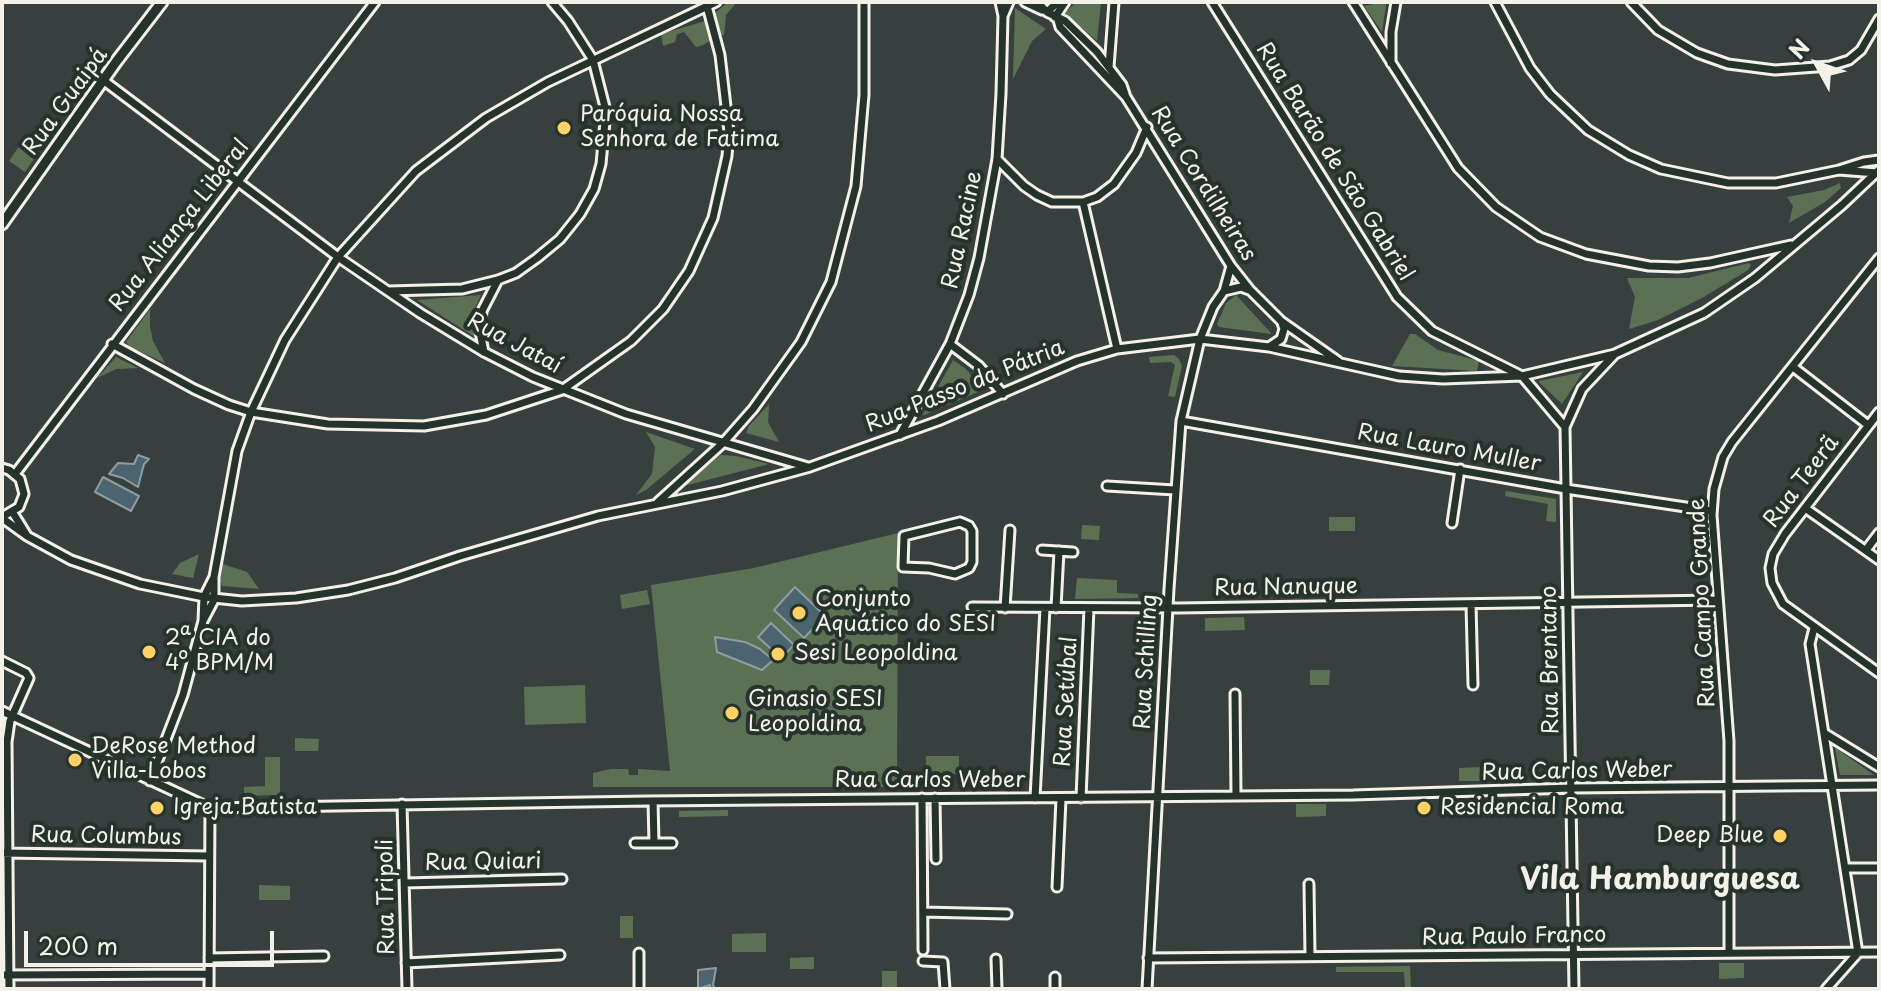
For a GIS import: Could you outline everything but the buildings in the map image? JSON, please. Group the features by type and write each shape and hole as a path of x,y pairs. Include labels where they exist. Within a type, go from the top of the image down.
{"main road":[{"name":"Rua Guaipá","path":"2,224 162,2"}],"street":[{"name":"Rua Aliança Liberal","path":"15,474 375,2"},
{"path":"387,291 462,289 516,273 560,239 580,214 594,189 603,151 606,111 593,60 552,2"},
{"path":"150,781 183,695 203,621 214,598 214,577 237,451 251,412 285,340 338,257 416,171 449,144 519,97 716,2"},
{"path":"656,504 723,443 753,409 801,342 817,313 840,254 857,172 864,95 864,2"},
{"name":"Rua Racine","path":"900,435 950,344 979,258 997,159 1003,16 1000,2"},
{"name":"Rua Racine","path":"1003,16 1009,2"},
{"name":"Rua Cordilheiras","path":"1025,2 1065,21 1097,52 1122,85 1126,97"},
{"name":"Rua Cordilheiras","path":"1037,2 1045,11"},
{"path":"1045,11 1058,2"},
{"path":"1056,18 1065,2"},
{"path":"1109,67 1114,2"},
{"name":"Rua Barão de São Gabriel","path":"1212,2 1397,297 1432,331 1522,376"},
{"path":"1353,2 1458,168 1496,207 1540,237 1586,254 1649,266 1678,267 1753,255 1794,244"},
{"path":"1391,64 1391,32 1396,2"},
{"path":"1495,2 1524,58 1550,94 1588,130 1629,155 1661,169 1728,183 1776,183 1879,160"},
{"path":"1631,2 1658,30 1697,53 1728,64 1775,70 1830,66 1849,60 1861,50 1879,19"},
{"path":"112,344 194,389 251,412 328,424 424,426 486,415 562,390 631,341 663,309 689,271 713,218 727,156 729,132 720,55 707,6"},
{"name":"Rua Cordilheiras","path":"1056,18 1060,27 1126,97 1231,266 1250,290 1281,321 1343,364"},
{"path":"1097,52 1110,44"},
{"name":"Rua Jataí","path":"103,80 338,257 484,352 562,390 626,414 810,467"},
{"path":"997,159 1037,195 1052,202 1083,202 1097,197 1114,184 1132,160 1147,127"},
{"path":"1839,170 1878,172"},
{"name":"Rua Passo da Pátria","path":"2,517 27,536 71,560 140,584 242,601 296,598 348,590 528,535 722,491 810,467 900,435 1077,361 1117,349 1200,339 1269,347 1421,378 1522,376 1615,354 1704,313 1764,270 1878,172"},
{"path":"1853,173 1856,194"},
{"path":"1083,202 1117,349"},
{"path":"1753,255 1778,258"},
{"path":"1753,255 1761,261 1764,270"},
{"name":"Rua Campo Grande","path":"1729,953 1728,800 1731,787 1712,511 1718,472 1727,450 1742,427 1879,258"},
{"name":"Rua Schilling","path":"1147,989 1181,421 1200,339 1207,319 1224,291 1231,266"},
{"path":"484,352 480,332 482,311 498,280"},
{"name":"Rua Cordilheiras","path":"1224,291 1241,287 1250,290"},
{"path":"1269,347 1281,339 1284,329 1281,321"},
{"path":"950,344 979,366 1003,394"},
{"name":"Rua Brentano","path":"1574,989 1565,427 1582,389 1615,354"},
{"path":"1793,367 1868,425"},
{"path":"1522,376 1565,427"},
{"name":"Rua Teerã","path":"1876,670 1791,611 1776,595 1770,568 1777,545 1879,412"},
{"name":"Rua Lauro Muller","path":"1181,421 1566,489 1712,511"},
{"path":"2,468 15,474 24,494 23,501 13,513 2,517"},
{"path":"1452,523 1460,469"},
{"path":"1107,486 1175,490"},
{"path":"1805,508 1879,560"},
{"path":"13,513 27,536"},
{"path":"960,522 969,526 972,531 971,566 955,574 945,574 929,568 903,567 904,536 960,522"},
{"path":"1005,608 1010,530"},
{"path":"1866,550 1879,533"},
{"path":"1042,550 1073,552"},
{"path":"1056,608 1059,551"},
{"path":"203,621 204,597 214,577"},
{"name":"Rua Nanuque","path":"972,607 1168,608 1718,600"},
{"path":"1471,604 1473,685"},
{"path":"1035,798 1045,608"},
{"name":"Rua Setúbal","path":"1081,798 1089,608"},
{"path":"1814,628 1810,644 1858,953 1826,989"},
{"path":"1876,670 1879,659"},
{"path":"2,661 26,673 29,678 12,716 7,742 5,853 6,975 9,989"},
{"path":"1235,694 1236,795"},
{"name":"Rua Carlos Weber","path":"2,711 210,808 1369,795 1572,788 1879,785"},
{"path":"1824,733 1879,767"},
{"path":"922,798 923,950"},
{"path":"935,798 936,859"},
{"path":"1057,887 1061,799"},
{"path":"653,801 654,843"},
{"name":"Rua Tripoli","path":"402,804 407,989"},
{"path":"209,989 210,808"},
{"path":"635,843 672,843"},
{"name":"Rua Columbus","path":"5,853 209,856"},
{"path":"1846,868 1879,868"},
{"name":"Rua Quiari","path":"405,883 562,879"},
{"path":"1309,884 1310,956"},
{"path":"923,912 1007,914"},
{"name":"Rua Paulo Franco","path":"1148,958 1879,952"},
{"path":"639,953 639,989"},
{"path":"406,963 560,955"},
{"path":"209,958 324,956"},
{"path":"996,959 997,989"},
{"path":"923,961 943,962 945,989"},
{"path":"6,975 209,974"},
{"path":"1055,977 1055,989"}],"green space":[{"path":"728,2 737,2 726,15 724,35 718,35 715,13"},
{"path":"1076,2 1101,2 1097,41 1065,13"},
{"path":"1384,2 1386,5 1382,32 1364,6"},
{"path":"1015,8 1046,29 1032,41 1013,79"},
{"path":"705,21 710,41 696,47 684,32 677,34 675,42 663,46 661,34"},
{"path":"24,139 40,150 25,172 9,161"},
{"path":"1840,183 1841,188 1825,202 1789,223 1793,206 1787,197 1824,190"},
{"path":"1749,263 1748,270 1702,298 1658,320 1629,329 1635,297 1627,278 1688,278"},
{"path":"481,295 475,308 478,339 417,300"},
{"path":"1236,295 1271,334 1219,327 1217,324 1226,303"},
{"path":"150,309 153,341 165,363 130,347 126,342"},
{"path":"1410,334 1415,334 1438,350 1479,361 1477,371 1392,366"},
{"path":"1174,355 1182,366 1175,397 1168,396 1175,365 1171,362 1150,363 1149,357"},
{"path":"116,357 138,368 116,369 97,378"},
{"path":"953,360 966,369 983,390 922,416"},
{"path":"1583,372 1562,404 1539,382 1539,381"},
{"path":"769,404 768,422 779,442 746,433"},
{"path":"646,432 695,449 636,495 652,474 655,447"},
{"path":"720,455 736,456 769,464 684,486"},
{"path":"1506,491 1556,499 1556,522 1546,521 1548,504 1505,496"},
{"path":"1329,517 1355,517 1355,531 1329,531"},
{"path":"1082,525 1100,526 1099,540 1081,539"},
{"name":"Sesi Leopoldina","path":"898,533 897,787 593,787 593,773 611,769 628,769 629,775 638,775 638,769 670,771 651,585 754,568"},
{"path":"199,554 193,578 172,574 180,563"},
{"path":"223,564 247,572 259,589 222,586"},
{"path":"1077,578 1117,580 1117,593 1138,594 1138,598 1075,599"},
{"path":"647,590 650,604 622,609 620,595"},
{"path":"1244,617 1245,630 1205,631 1205,618"},
{"path":"1310,670 1330,670 1329,685 1310,685"},
{"path":"585,685 586,723 525,725 524,687"},
{"path":"295,738 319,739 318,751 295,751"},
{"path":"1837,749 1874,775 1840,775"},
{"path":"926,756 959,756 959,774 926,774"},
{"path":"265,757 280,757 280,795 244,796 244,787 265,786"},
{"path":"1483,767 1483,781 1459,781 1459,768"},
{"path":"1296,804 1326,804 1326,816 1296,817"},
{"path":"728,810 728,816 679,817 679,811"},
{"path":"259,885 290,886 290,900 259,900"},
{"path":"620,916 633,916 633,938 620,938"},
{"path":"766,933 766,952 732,952 732,934"},
{"path":"814,957 814,969 790,969 790,958"},
{"path":"1719,963 1744,963 1744,978 1719,979"},
{"path":"1410,966 1411,989 1405,989 1404,972 1336,972 1336,967"},
{"path":"882,971 897,971 897,989 882,989"}],"water":[{"path":"138,455 149,459 144,464 138,487 109,474 118,463 134,464"},
{"path":"103,477 139,496 131,511 95,492"},
{"name":"Conjunto Aquático do SESI","path":"795,587 825,616 804,638 774,610"},
{"name":"Conjunto Aquático do SESI","path":"771,623 794,645 781,658 758,637"},
{"name":"Conjunto Aquático do SESI","path":"715,637 745,642 773,660 762,670 717,652"},
{"path":"716,968 715,989 710,989 710,985 698,989 698,970"}],"place":[{"name":"Paróquia Nossa Senhora de Fatima","path":"564,128"},
{"name":"Conjunto Aquático do SESI","path":"799,613"},
{"name":"2ª CIA do 4º BPM/M","path":"149,652"},
{"name":"Sesi Leopoldina","path":"778,654"},
{"name":"Ginasio SESI Leopoldina","path":"732,713"},
{"name":"DeRose Method Villa-Lobos","path":"75,760"},
{"name":"Igreja Batista","path":"157,808"},
{"name":"Residencial Roma","path":"1424,808"},
{"name":"Deep Blue","path":"1780,836"}],"district":[{"name":"Vila Hamburguesa","path":"1660,881"}]}
